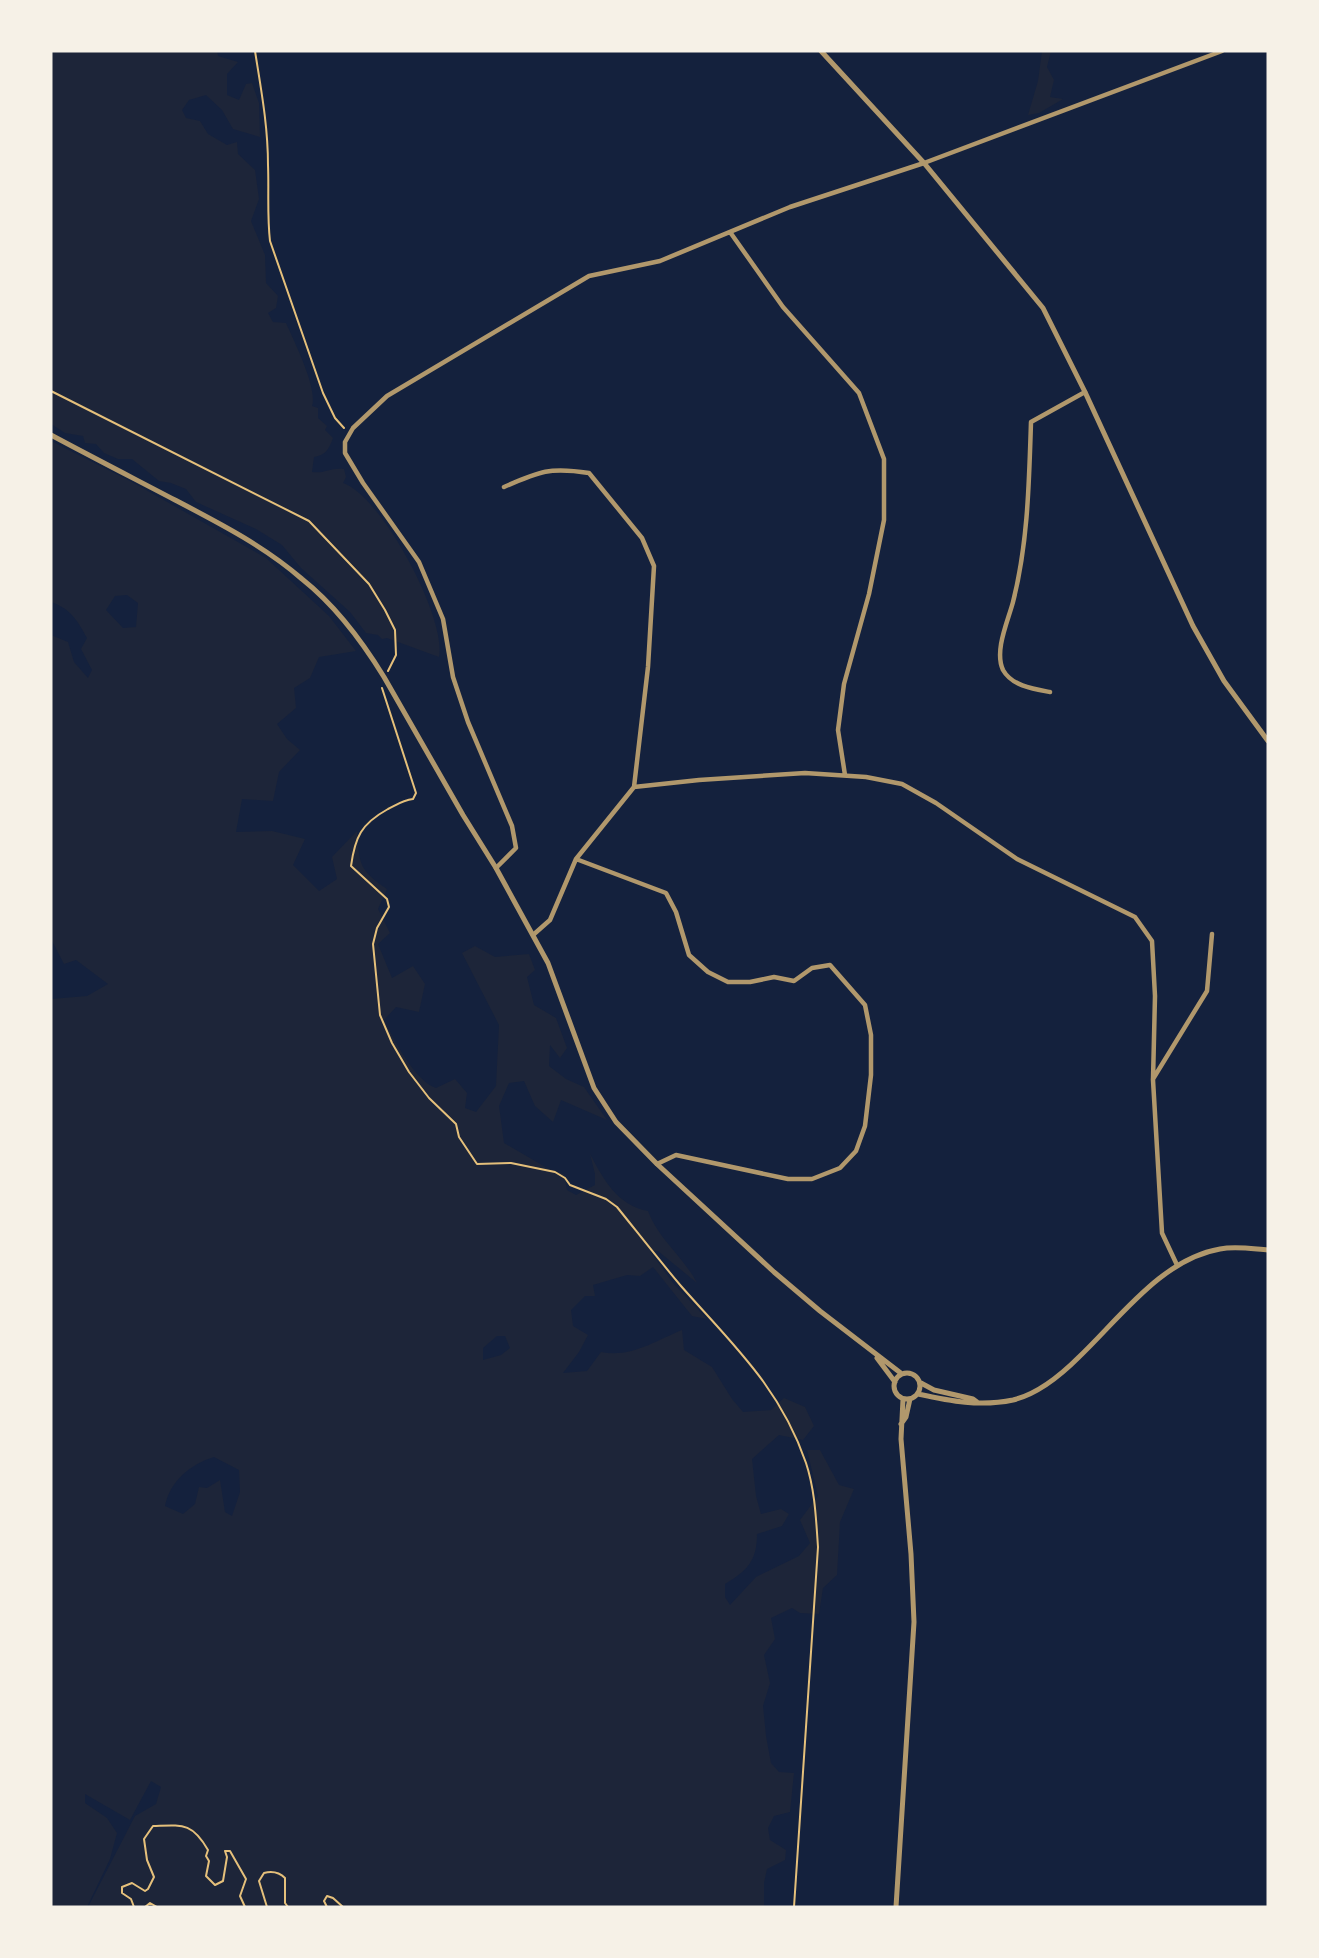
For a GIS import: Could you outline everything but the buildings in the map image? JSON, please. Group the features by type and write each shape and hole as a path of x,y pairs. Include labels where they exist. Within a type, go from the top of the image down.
{"street":[{"path":"821,51 924,163 1042,308 1085,392 1193,626 1224,681 1268,741"},
{"path":"496,867 516,848 512,826 464,711 453,677 443,619 419,562 345,453 345,442 349,434 369,411 387,396 589,276 660,261 790,207 924,163 1222,51"},
{"path":"730,232 783,307 859,393 884,459 884,520 869,594 844,684 838,730 845,775"},
{"path":"1050,692 1028,688 1012,680 1004,671 1000,651 1016,589 1028,516 1031,422 1085,392"},
{"path":"51,435 229,528 272,555 304,580 336,612 363,642 383,680 496,867 548,963 594,1088 616,1122 657,1164 774,1272 875,1355 902,1374 911,1374 934,1390 976,1402"},
{"path":"504,486 541,471 589,473 642,538 654,566 648,667 634,787 576,859 551,920 533,935"},
{"path":"634,787 805,773 866,777 902,785 936,803 1017,859 1135,917 1152,941 1155,996 1153,1080 1162,1233 1177,1265"},
{"path":"576,859 666,893 676,912 689,955 708,972 728,982 750,982 774,977 794,981 812,968 830,965 865,1005 871,1035 871,1075 865,1126 856,1151 840,1168 812,1179 788,1179 676,1154 657,1164"},
{"path":"1153,1080 1207,991 1213,934"},
{"path":"875,1355 895,1382 895,1392 903,1399 910,1399 918,1394 969,1404 1015,1399 1031,1393 1062,1374 1150,1286 1177,1265 1193,1256 1222,1249 1268,1250"},
{"path":"895,1382 902,1374"},
{"path":"918,1394 920,1382"},
{"path":"896,1907 914,1622 901,1424 903,1399"},
{"path":"901,1424 906,1417 910,1399"}],"path":[{"path":"255,51 264,107 270,241 323,393 335,418 349,434"},
{"path":"51,391 309,521 369,584 395,630 396,655 383,680 415,793 413,799 404,800 365,824 356,843 351,866 387,899 389,907 377,928 373,944 380,1015 392,1043 422,1089 456,1124 459,1137 477,1164 511,1163 555,1172 570,1185 606,1199 617,1207 680,1284 758,1370 778,1399 807,1465 816,1505 818,1547 794,1907"},
{"path":"134,1907 131,1899 122,1893 122,1887 132,1883 145,1891 149,1889 154,1877 147,1860 144,1839 153,1826 187,1827 199,1835 208,1850 206,1876 215,1885 223,1881 227,1857 225,1851 230,1851 246,1879 240,1896 245,1907"},
{"path":"267,1907 259,1881 264,1873 268,1872 281,1874 285,1878 288,1907"},
{"path":"327,1907 324,1901 327,1896 343,1907"},
{"path":"145,1907 150,1903 157,1907"},
{"path":"105,1907 112,1907"}],"shaded area":[{"path":"51,51 217,51 218,56 238,62 227,74 227,95 239,100 246,84 252,83 259,103 260,137 233,129 222,110 206,95 189,100 182,110 186,118 200,121 208,134 227,145 237,142 238,154 255,170 259,199 251,221 265,255 266,283 278,296 276,308 268,313 273,322 286,323 309,377 312,406 318,408 318,418 327,426 325,430 333,438 326,451 314,457 312,472 344,469 346,477 343,483 358,492 392,533 422,588 433,615 439,639 439,657 366,633 350,612 301,568 282,545 256,529 196,502 186,489 159,481 132,459 118,459 104,453 96,444 85,443 83,436 65,433 51,424"},
{"path":"1042,51 1051,51 1047,67 1054,80 1050,97 1063,99 1039,113 1028,115 1038,81"},
{"path":"51,441 132,482 266,558 329,616 356,651 319,657 310,678 294,688 296,708 277,724 287,739 300,750 279,772 273,801 242,799 236,832 272,831 305,839 293,865 319,891 337,879 332,857 357,831 362,865 370,876 387,889 378,909 390,933 378,944 392,978 413,966 425,984 419,1012 396,1007 384,1020 406,1059 428,1084 436,1088 455,1079 467,1093 465,1108 476,1112 496,1086 499,1025 462,953 475,946 495,957 529,954 535,970 527,977 534,1005 556,1018 567,1048 560,1058 550,1045 549,1066 566,1079 584,1087 607,1120 561,1100 553,1122 535,1106 524,1081 509,1083 499,1106 504,1143 547,1168 564,1174 567,1190 576,1195 595,1185 590,1154 606,1182 620,1197 637,1208 648,1211 658,1231 697,1283 658,1251 650,1251 673,1283 707,1319 692,1316 653,1267 640,1276 627,1275 593,1285 595,1296 585,1296 571,1310 573,1326 588,1335 563,1373 587,1371 601,1352 633,1351 682,1330 684,1350 712,1367 743,1412 771,1410 784,1398 805,1407 814,1426 803,1440 779,1435 752,1459 761,1514 781,1509 789,1514 782,1526 757,1534 753,1558 745,1570 725,1584 725,1597 730,1605 756,1577 799,1556 810,1543 800,1520 818,1496 807,1450 820,1450 839,1485 854,1489 840,1522 837,1575 823,1588 819,1614 800,1613 792,1608 771,1618 775,1639 764,1655 770,1683 763,1706 766,1736 771,1763 779,1772 794,1773 790,1812 774,1816 768,1828 770,1840 786,1850 785,1860 767,1869 764,1907 88,1907 135,1816 156,1804 161,1787 151,1781 130,1820 85,1794 85,1803 107,1818 117,1833 110,1859 87,1907 51,1907 51,999 87,996 108,984 76,960 64,964 51,939 51,635 68,642 74,662 88,678 92,670 81,649 87,638 80,626 69,612 51,602","holes":["127,595 138,603 136,627 123,628 106,610 115,596","497,1336 505,1336 510,1348 501,1355 483,1360 483,1348","214,1457 239,1470 240,1492 232,1516 225,1512 220,1480 207,1488 199,1487 195,1504 183,1514 165,1506 177,1481 205,1460"]}]}
